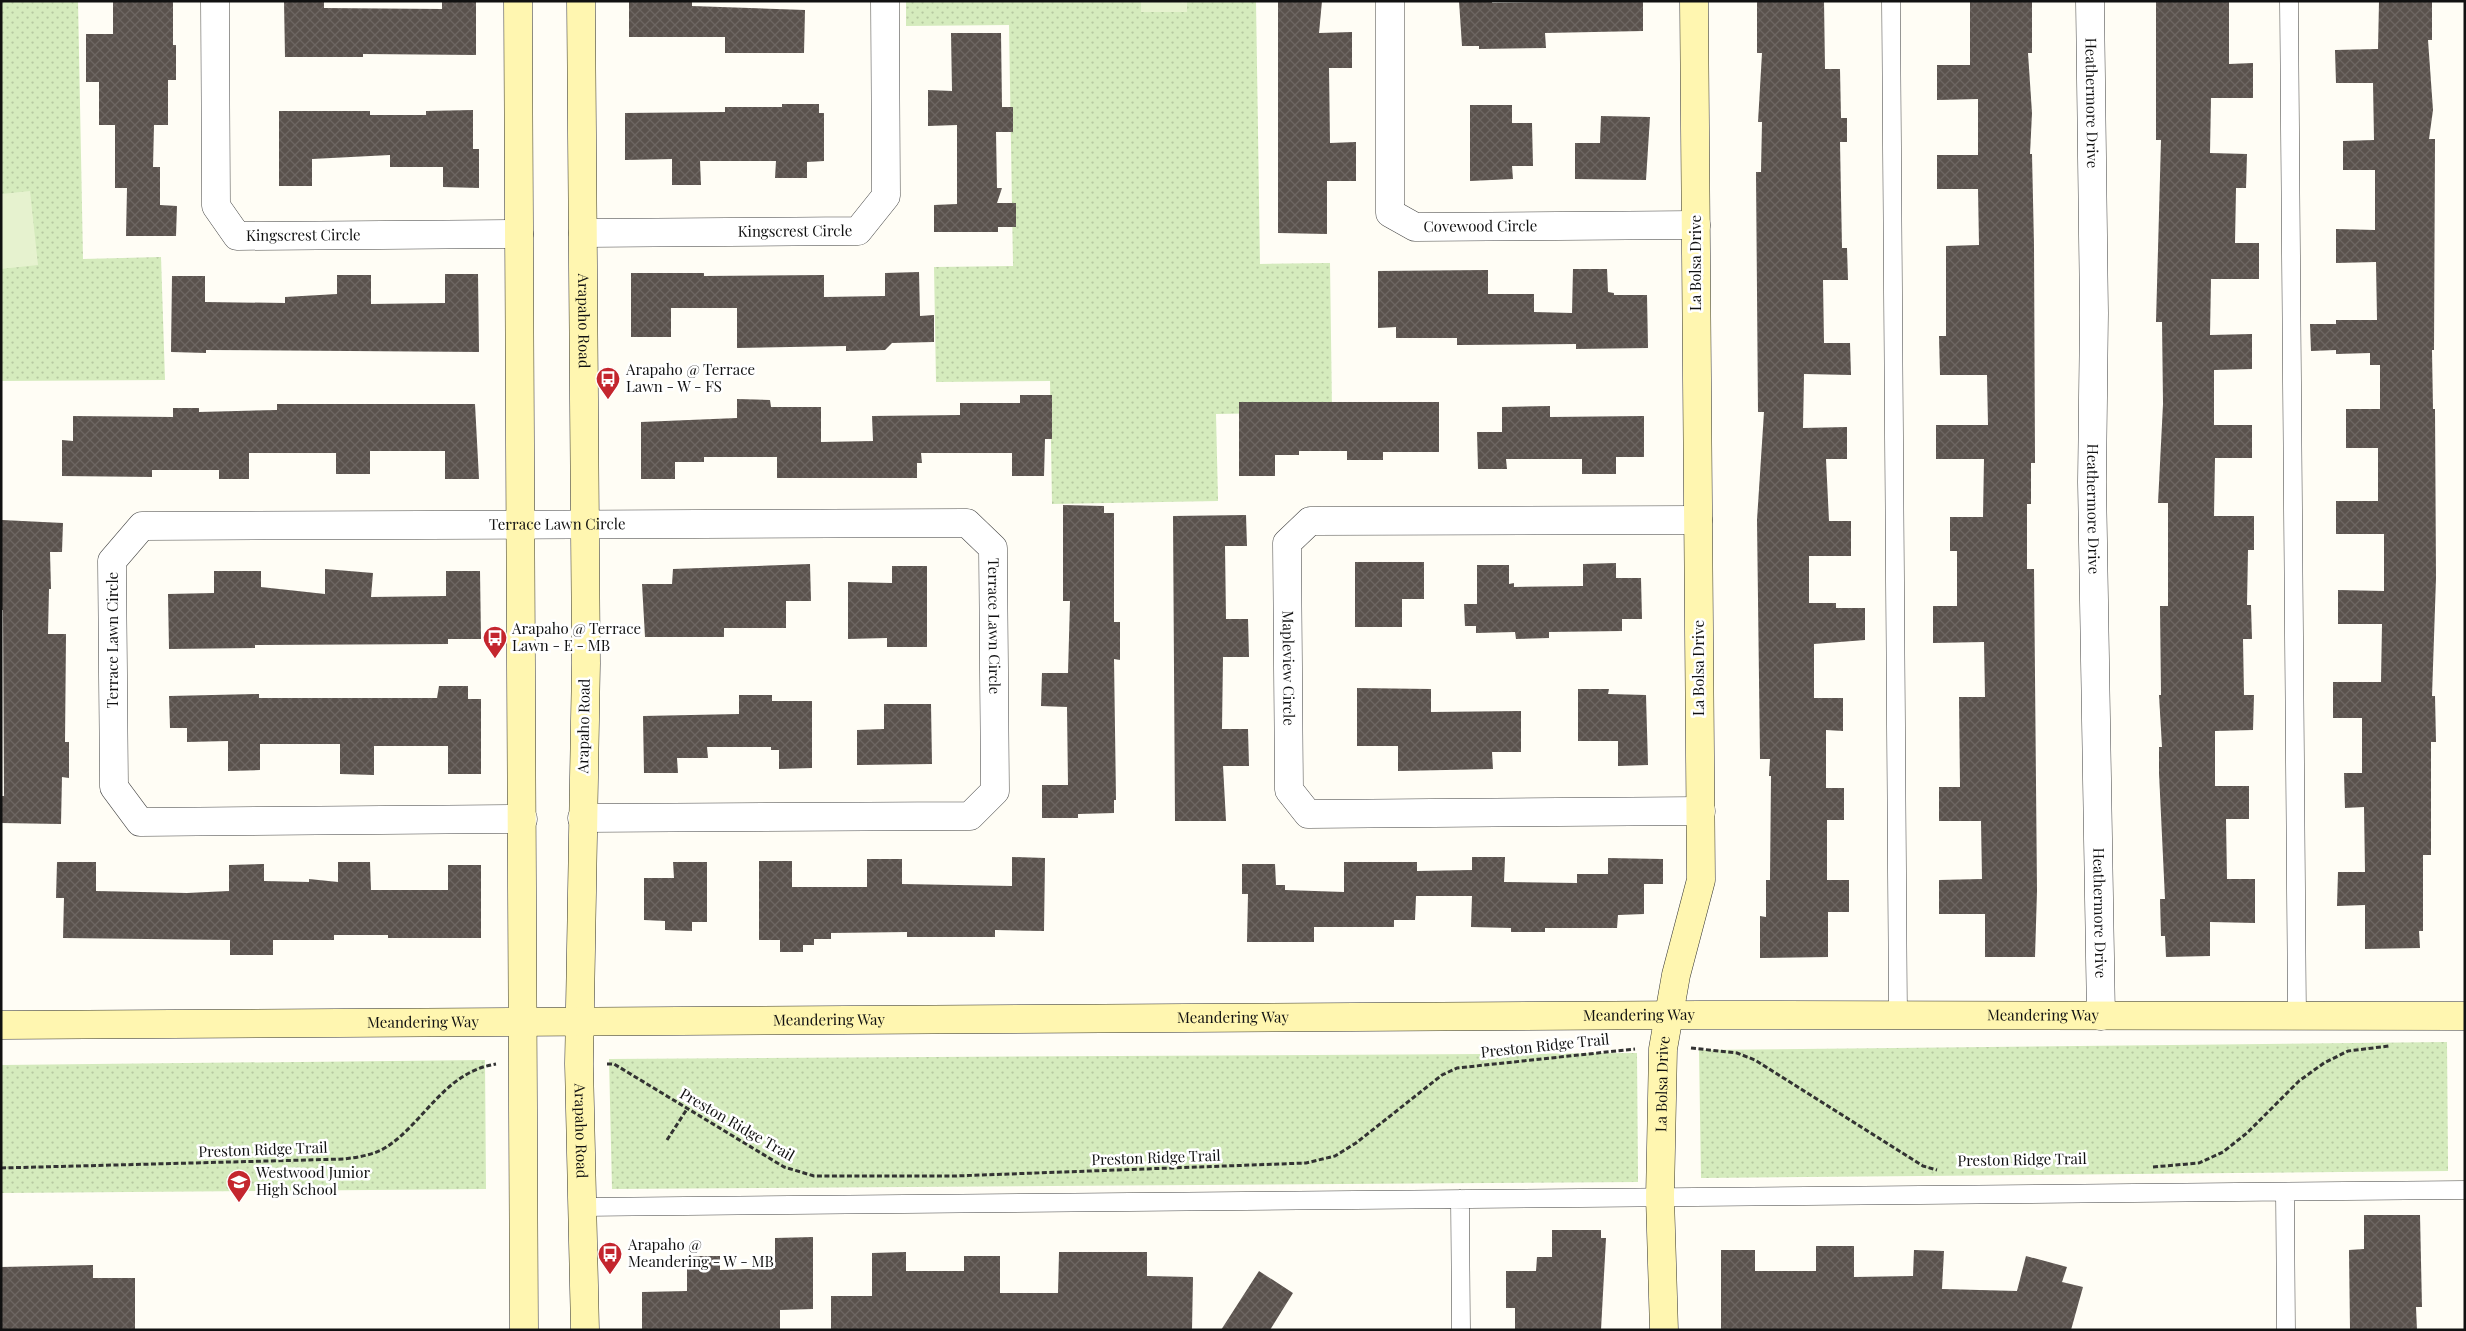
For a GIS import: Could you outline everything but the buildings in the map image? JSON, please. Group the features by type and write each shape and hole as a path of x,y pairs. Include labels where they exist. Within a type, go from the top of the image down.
{"street":[{"name":"Kingscrest Circle","path":"215,1 216,206 237,236 519,234"},
{"path":"518,1 524,1330"},
{"name":"Arapaho Road","path":"581,1 586,663 580,1022 585,1330"},
{"name":"Kingscrest Circle","path":"583,233 858,231 886,196 885,1"},
{"name":"Covewood Circle","path":"1390,1 1390,213 1415,227 1696,225"},
{"name":"La Bolsa Drive","path":"1664,1330 1660,1197 1664,1049 1676,975 1701,880 1694,1"},
{"name":"Heathermore Drive","path":"2090,1 2094,313 2092,482 2101,1016"},
{"name":"Mapleview Circle","path":"1698,520 1310,521 1287,543 1289,790 1308,814 1701,811"},
{"name":"Terrace Lawn Circle","path":"523,819 140,822 114,787 112,560 142,526 967,523 994,548 995,791 970,816 582,818"},
{"name":"Meandering Way","path":"1,1025 1669,1015 2465,1016"}],"lane":[{"path":"1891,1 1898,1016"},
{"path":"2289,1 2297,1016"},
{"path":"582,1207 2465,1190"},
{"path":"2284,1192 2286,1330"},
{"path":"1460,1199 1461,1330"}],"path":[{"path":"2144,1168 2199,1163 2223,1152 2247,1133 2299,1081 2324,1063 2348,1051 2395,1046"},
{"name":"Preston Ridge Trail","path":"614,1064 784,1167 814,1176 964,1176 1306,1163 1335,1156 1356,1143 1442,1075 1457,1068 1616,1050 1703,1048 1737,1053 1755,1060 1923,1166 1940,1170"},
{"name":"Preston Ridge Trail","path":"1,1168 344,1159 366,1156 387,1147 433,1100 466,1073 493,1064"},
{"path":"666,1140 687,1109"}],"green space":[{"path":"1,1 78,1 83,259 161,257 165,380 1,381"},
{"path":"906,1 1256,1 1260,264 1330,263 1332,412 1216,414 1218,501 1052,504 1050,381 936,382 934,267 1013,266 1009,25 906,26"},
{"path":"1141,1 1187,1 1187,12 1141,12"},
{"path":"30,191 38,265 1,269 1,194"},
{"path":"2447,1042 2448,1171 1701,1178 1699,1050"},
{"path":"1637,1053 1638,1182 612,1189 609,1059"},
{"path":"485,1060 486,1189 1,1193 1,1065"}],"place":[{"name":"Arapaho @ Terrace Lawn - W - FS","path":"608,400"},
{"name":"Arapaho @ Terrace Lawn - E - MB","path":"495,659"},
{"name":"Westwood Junior High School","path":"239,1203"},
{"name":"Arapaho @ Meandering - W - MB","path":"610,1275"}]}
